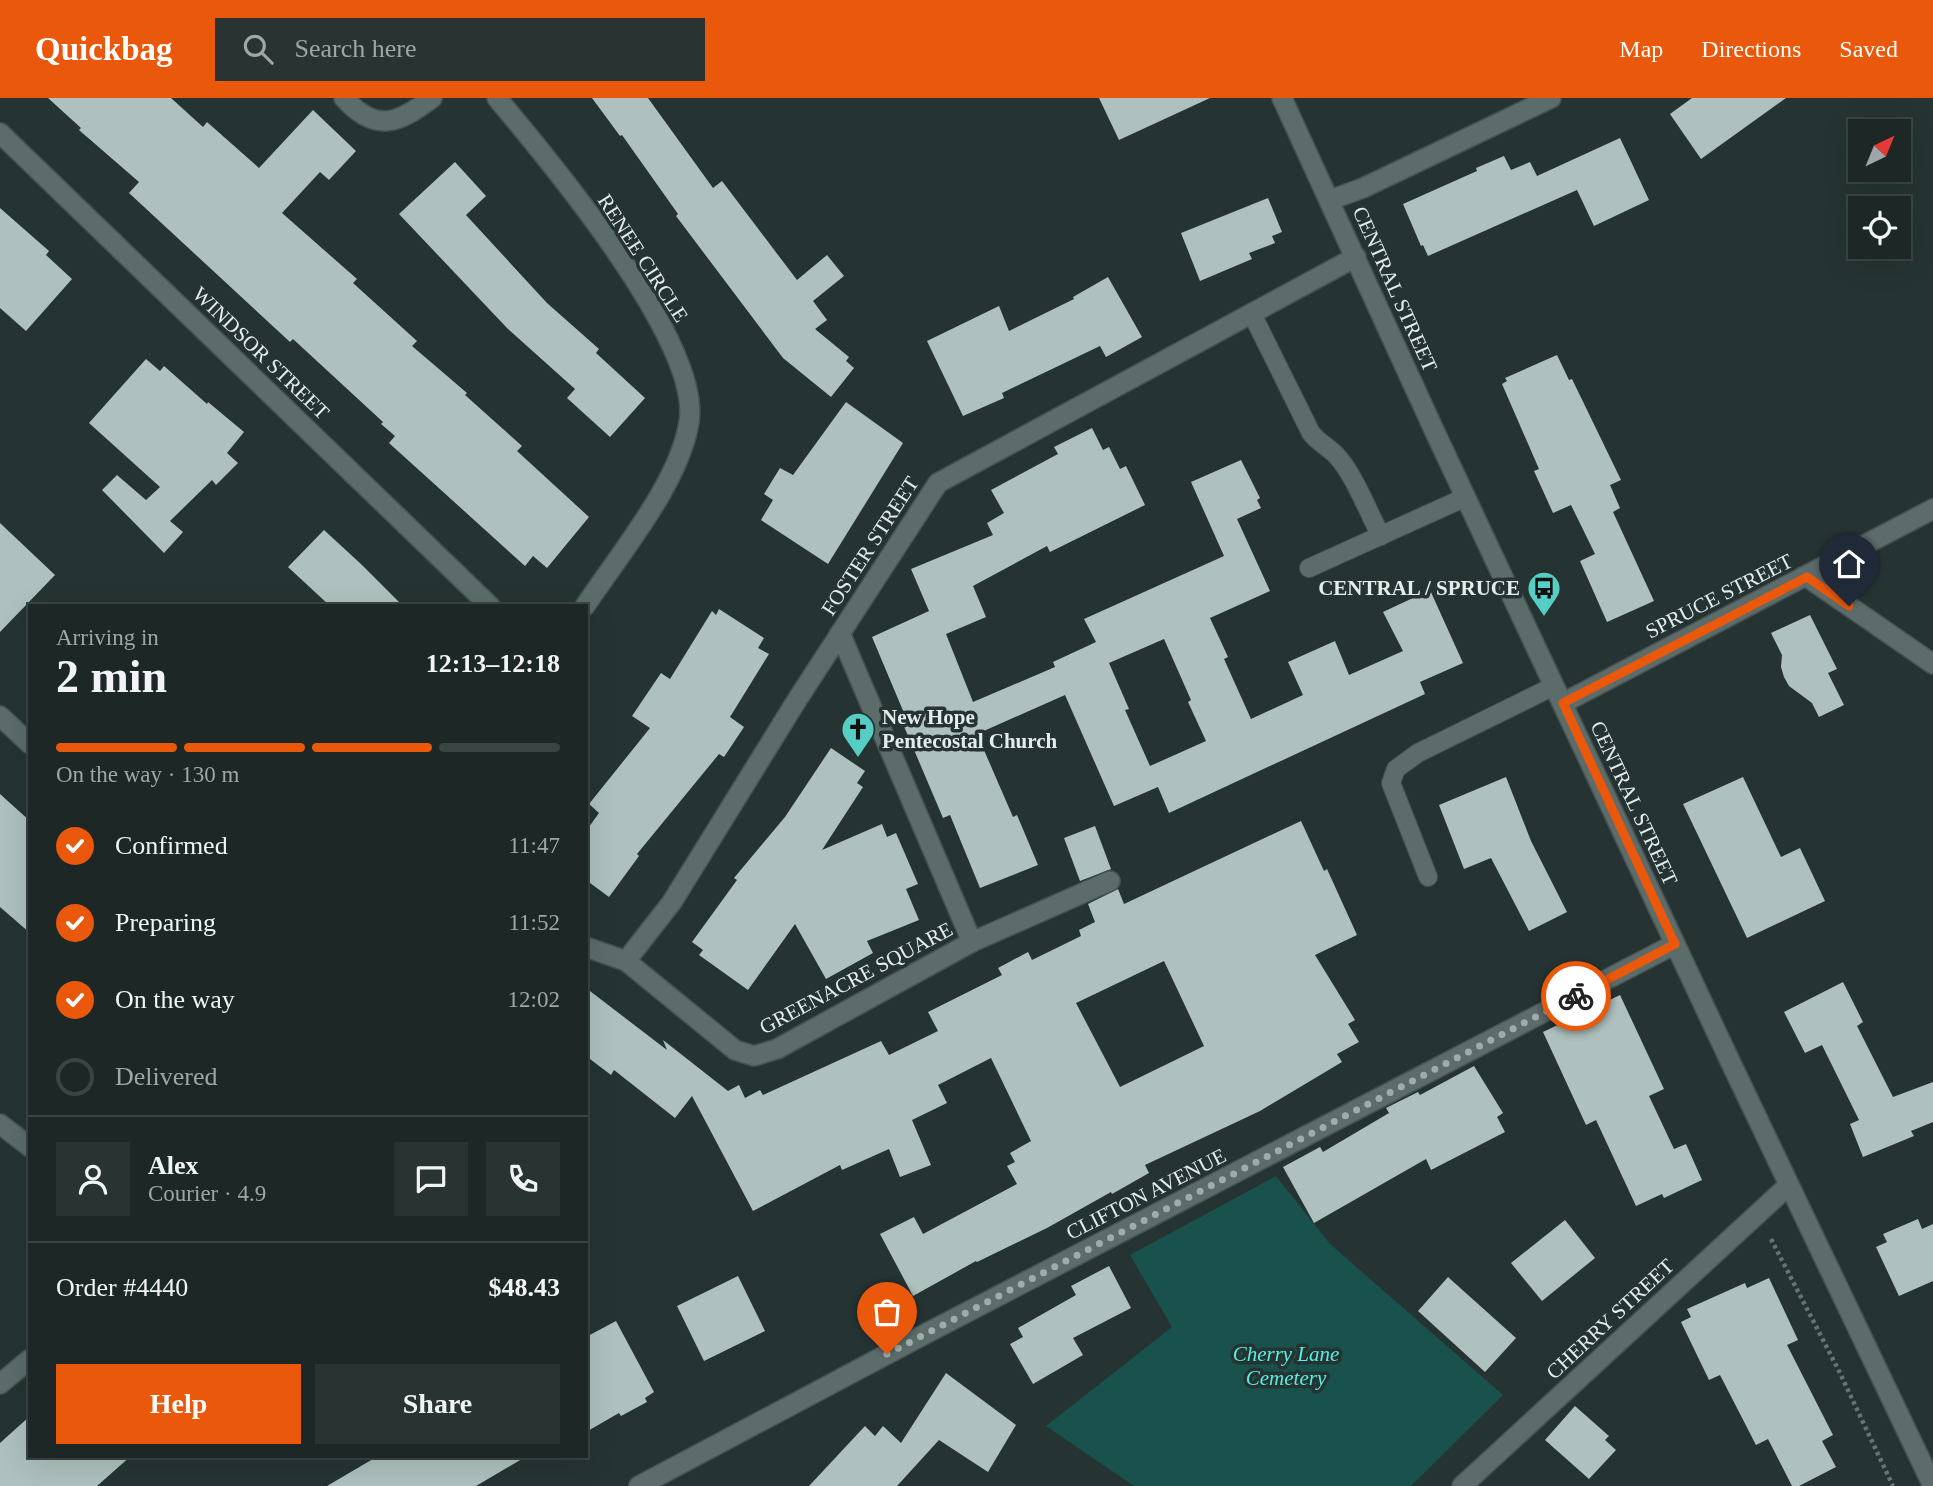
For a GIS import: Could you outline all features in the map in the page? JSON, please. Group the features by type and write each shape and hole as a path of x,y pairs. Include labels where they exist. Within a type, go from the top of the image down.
{"street":[{"path":"344,98 371,118 392,122 407,117 432,98"},
{"name":"RENEE CIRCLE","path":"498,98 574,192 620,259 661,322 688,387 690,421 680,457 666,486 586,604"},
{"name":"CENTRAL STREET","path":"1282,98 1675,944 1933,1486"},
{"path":"1330,200 1363,188 1551,98"},
{"name":"WINDSOR STREET","path":"0,133 488,604"},
{"name":"FOSTER STREET","path":"626,961 672,902 938,482 1356,257"},
{"name":"SPRUCE STREET","path":"1559,695 1807,577 1933,509"},
{"path":"1807,577 1933,664"},
{"name":"GREENACRE SQUARE","path":"840,633 972,942"},
{"path":"0,716 28,742"},
{"name":"GREENACRE SQUARE","path":"626,961 736,1050 754,1056 777,1049 972,942 1110,881"},
{"name":"CLIFTON AVENUE","path":"639,1486 1675,944"},
{"path":"588,948 626,961"},
{"path":"0,1124 28,1145"},
{"name":"CHERRY STREET","path":"1462,1486 1789,1185"},
{"path":"0,1384 28,1361"}],"lane":[{"path":"1252,314 1311,433 1319,443 1335,454 1346,468 1381,536"},
{"path":"1309,568 1466,497"},
{"path":"1429,877 1391,783 1396,769 1418,753 1559,695"}],"path":[{"path":"1766,1231 1839,1371 1893,1486"}],"green space":[{"name":"Cherry Lane Cemetery","path":"1276,1176 1330,1244 1503,1395 1411,1486 1134,1486 1046,1426 1172,1327 1130,1255"}],"building":[{"path":"48,98 171,98 203,127 207,122 259,168 313,110 356,151 329,180 320,172 282,213 357,279 353,283 417,341 412,346 467,393 465,395 522,446 517,451 589,517 547,568 533,556 525,566 389,443 395,436 381,424 383,422 293,339 290,342 129,193 139,182 79,130 81,128"},
{"path":"592,98 648,98 713,188 722,181 797,280 827,255 844,276 813,301 827,320 815,329 849,357 846,361 854,368 831,397 783,358 676,216 678,214 622,135 620,136"},
{"path":"1099,98 1210,98 1119,140"},
{"path":"1692,98 1786,98 1701,159 1670,114"},
{"path":"1620,138 1649,200 1594,226 1577,190 1428,256 1403,204 1504,156 1511,170 1530,162 1537,176"},
{"path":"455,162 486,196 466,215 547,303 599,349 596,353 645,398 610,437 567,398 575,389 507,328 399,214"},
{"path":"1268,198 1282,232 1272,236 1275,243 1249,253 1252,259 1200,281 1181,233"},
{"path":"0,208 49,251 46,255 72,279 26,331 0,308"},
{"path":"1108,277 1142,337 1106,357 1100,346 1002,393 1004,398 963,416 927,341 999,306 1009,331 1074,299 1073,297"},
{"path":"1557,355 1569,380 1572,379 1621,480 1610,485 1620,508 1613,512 1654,601 1607,622 1580,561 1595,554 1571,505 1553,513 1534,471 1539,469 1502,384 1507,381 1505,378"},
{"path":"146,359 160,371 164,366 244,432 227,453 238,463 216,485 212,480 170,521 183,532 164,553 102,490 117,475 146,500 160,487 89,423"},
{"path":"846,402 903,443 828,564 761,520 773,500 764,494 780,468 793,475"},
{"path":"1092,428 1103,450 1109,447 1120,469 1126,466 1145,505 1050,552 1047,546 973,586 986,617 946,634 973,702 1055,667 1053,662 1096,642 1084,619 1224,556 1191,482 1241,460 1260,498 1257,500 1261,508 1237,519 1270,591 1210,618 1228,657 1224,659 1251,719 1303,695 1288,662 1335,641 1349,675 1403,651 1383,612 1430,590 1463,663 1420,682 1425,694 1169,813 1158,787 1114,806 1065,695 977,734 1013,817 1017,815 1038,865 980,888 950,815 943,818 899,715 904,713 872,637 929,611 911,569 993,535 987,523 1004,513 991,490 1058,454 1054,447","holes":["1164,639 1191,700 1188,702 1206,741 1150,766 1125,710 1129,709 1109,663"]},
{"path":"0,523 55,575 0,632"},
{"path":"324,530 401,604 328,604 288,567"},
{"path":"719,609 764,638 758,648 769,654 730,717 744,727 724,757 719,754 637,854 639,856 609,897 588,881 588,828 599,813 589,804 650,728 632,716 661,673 670,679 712,611 716,615"},
{"path":"1810,615 1837,669 1828,673 1844,705 1819,717 1812,703 1789,686 1781,667 1782,655 1771,633"},
{"path":"831,748 865,771 857,783 863,787 822,850 882,824 887,837 896,833 918,884 906,889 919,920 867,941 873,953 826,979 795,924 748,990 699,955 703,950 692,942 737,880 734,878 785,817"},
{"path":"1506,777 1531,841 1567,912 1529,931 1491,858 1464,869 1439,805"},
{"path":"1743,777 1781,857 1800,848 1825,901 1747,938 1683,804"},
{"path":"0,794 28,819 28,931 0,907"},
{"path":"1301,821 1324,871 1327,869 1357,935 1315,955 1355,1020 1348,1024 1359,1042 1337,1054 1342,1062 1260,1111 1145,1165 1149,1173 1112,1194 1111,1192 1047,1228 976,1261 913,1296 880,1234 914,1217 923,1234 1017,1184 1007,1166 1015,1162 1010,1153 1031,1141 991,1058 938,1085 947,1103 912,1120 931,1165 900,1177 889,1149 842,1170 840,1165 753,1211 692,1096 675,1118 614,1070 611,1075 588,1058 588,990 667,1050 663,1040 728,1091 739,1085 745,1098 760,1090 763,1095 881,1041 889,1055 938,1031 928,1012 1002,975 998,968 1028,952 1032,960 1081,936 1079,930 1095,922 1088,904 1118,889 1124,904","holes":["1164,961 1204,1046 1120,1087 1076,1003"]},
{"path":"1095,826 1111,869 1080,881 1064,838"},
{"path":"1843,982 1863,1022 1857,1026 1893,1097 1933,1082 1933,1122 1911,1131 1914,1136 1863,1157 1850,1124 1859,1120 1822,1045 1805,1053 1784,1012"},
{"path":"1620,995 1664,1089 1649,1096 1674,1149 1686,1144 1702,1180 1664,1198 1662,1194 1636,1206 1596,1120 1586,1125 1543,1032"},
{"path":"1474,1066 1503,1113 1497,1117 1505,1132 1431,1170 1426,1159 1314,1223 1283,1167 1320,1147 1323,1152 1389,1113 1386,1108 1418,1092 1420,1095"},
{"path":"1918,1219 1922,1229 1933,1224 1933,1281 1899,1296 1876,1247 1887,1242 1883,1234"},
{"path":"1565,1220 1595,1258 1542,1301 1511,1263"},
{"path":"1109,1266 1131,1308 1073,1338 1083,1355 1033,1384 1010,1344 1023,1337 1018,1328 1076,1295 1071,1286"},
{"path":"738,1276 765,1331 704,1361 677,1306"},
{"path":"1448,1277 1516,1338 1485,1372 1418,1311"},
{"path":"1769,1278 1798,1340 1787,1345 1833,1435 1822,1441 1836,1467 1799,1486 1792,1486 1768,1439 1756,1445 1720,1375 1709,1380 1681,1322 1691,1317 1687,1309 1745,1283 1747,1288"},
{"path":"616,1321 654,1392 645,1398 647,1402 621,1416 619,1413 588,1431 588,1336"},
{"path":"946,1373 1016,1425 988,1472 939,1440 897,1486 809,1486 865,1426 875,1436 883,1426 901,1443"},
{"path":"1575,1406 1609,1436 1605,1440 1616,1450 1589,1479 1545,1440"},
{"path":"28,1418 28,1458 129,1458 97,1486 0,1486 0,1443"},
{"path":"375,1458 524,1458 476,1486 327,1486"}],"way so far":[{"path":"887,1354 1576,996"}],"place":[{"name":"CENTRAL / SPRUCE","path":"1544,618"},
{"name":"New Hope Pentecostal Church","path":"858,759"}],"route":[{"path":"1576,996 1675,944 1563,703 1807,577 1849,606"}]}
